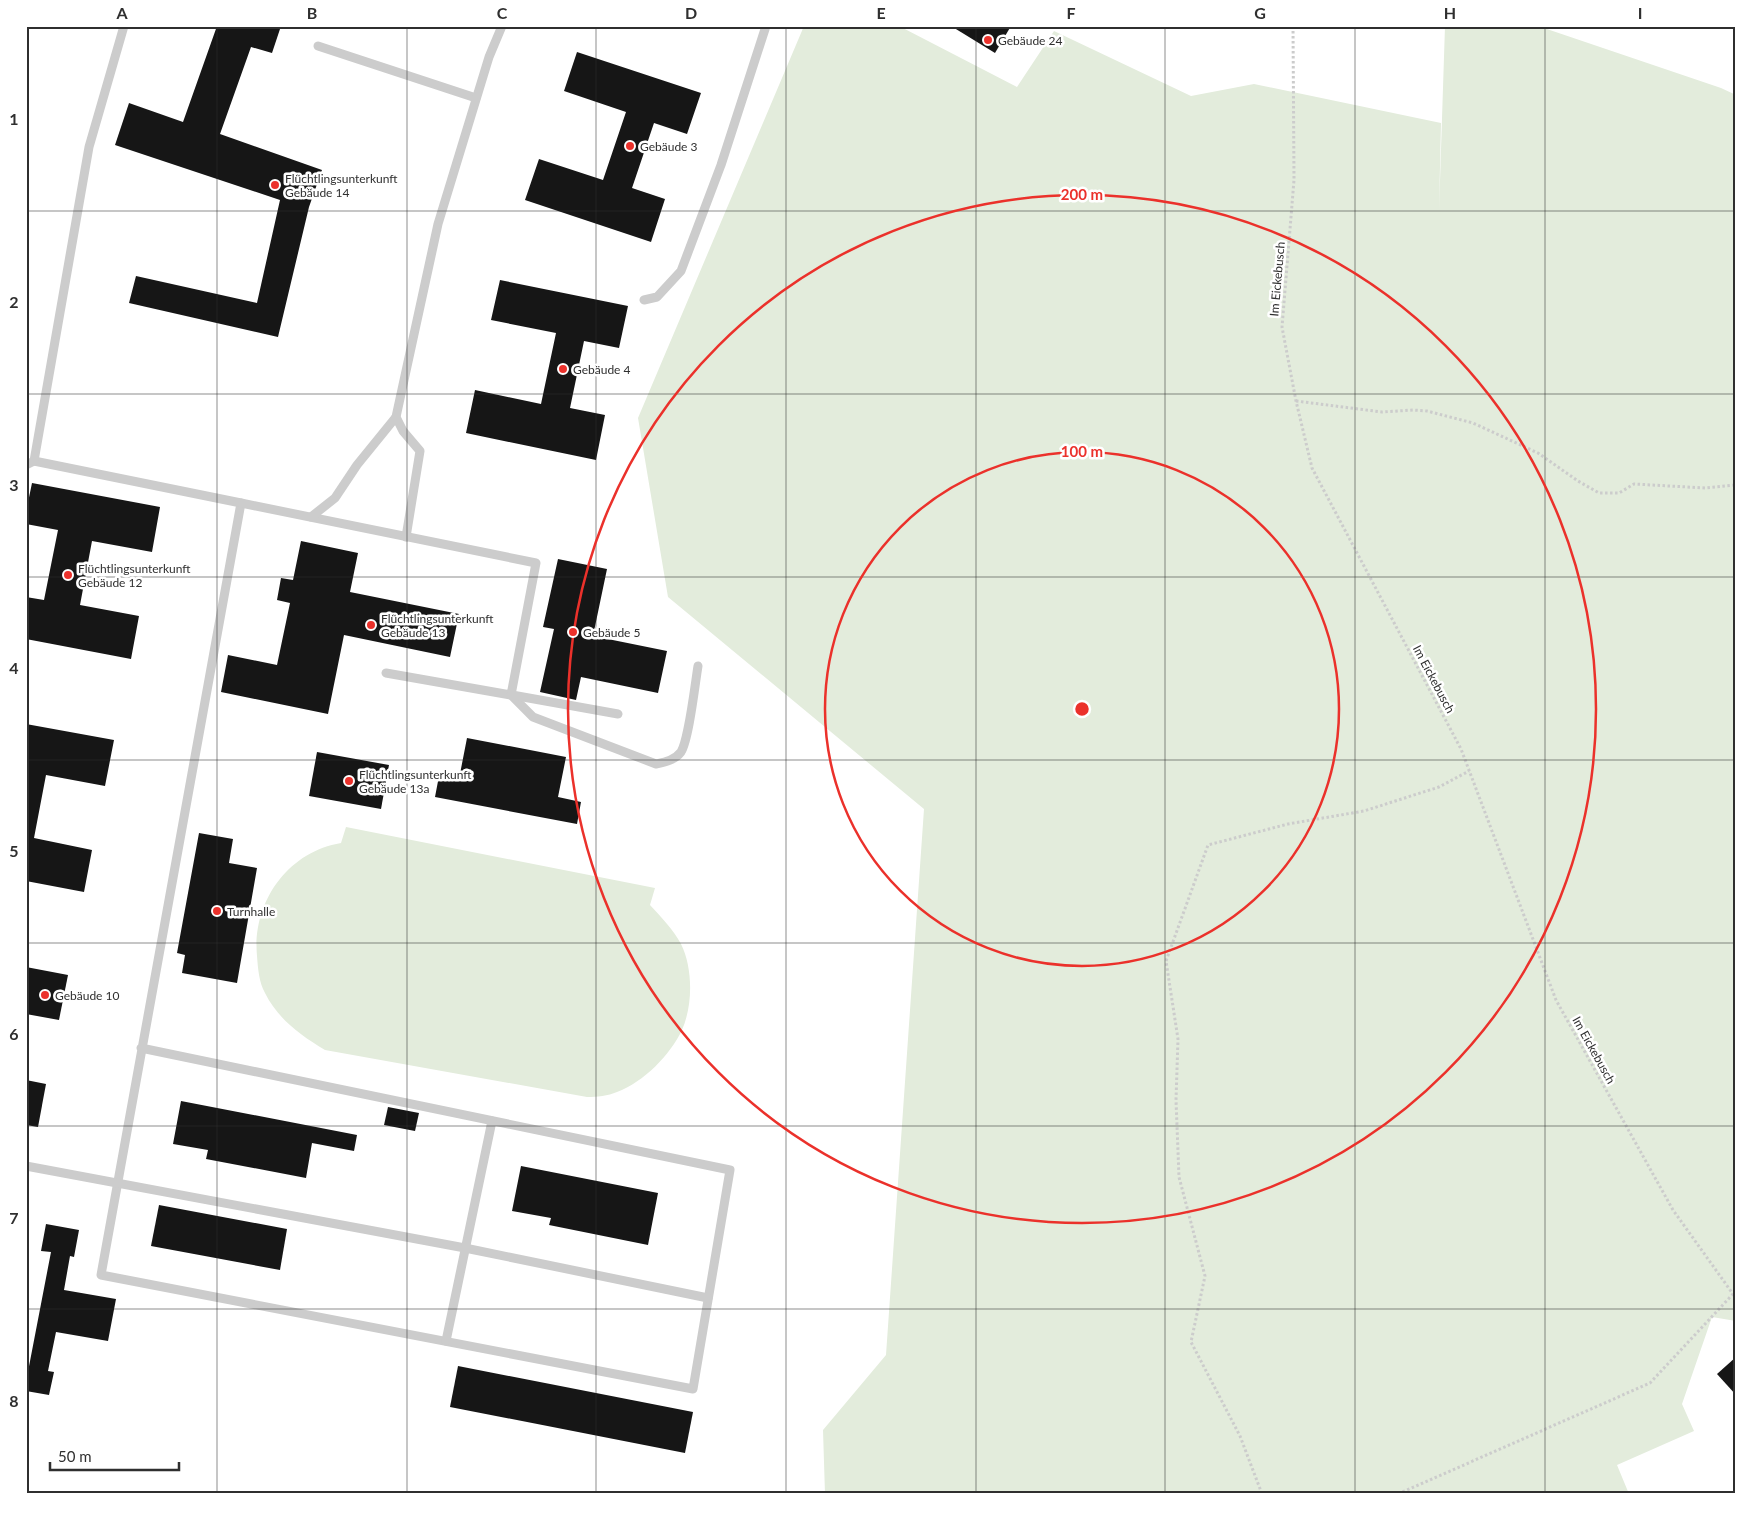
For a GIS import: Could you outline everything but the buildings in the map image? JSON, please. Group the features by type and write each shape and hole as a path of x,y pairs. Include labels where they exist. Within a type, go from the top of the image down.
{"lane":[{"path":"124,26 89,147 30,463 312,517 536,563 511,696"},
{"path":"312,517 335,498 357,465 396,417 438,224 488,57 502,26"},
{"path":"644,300 657,297 681,271 721,165 766,26"},
{"path":"318,46 476,98"},
{"path":"396,417 403,432 420,451 406,537"},
{"path":"141,1048 730,1170 693,1389 101,1275 141,1048 241,503"},
{"path":"511,696 533,717 656,764 669,761 680,752 686,739 698,666"},
{"path":"386,673 618,714"},
{"path":"446,1341 492,1121"},
{"path":"26,1166 465,1248 708,1298"}],"path":[{"name":"Im Eickebusch","path":"1293,26 1294,180 1282,327 1296,401 1312,468 1461,749 1556,1000 1673,1210 1734,1295"},
{"path":"1296,401 1382,412 1428,411 1473,423 1538,453 1599,493 1619,493 1634,484 1705,488 1736,485"},
{"path":"1262,1494 1240,1436 1191,1342 1205,1276 1179,1177 1176,1100 1178,1039 1166,961 1208,845 1288,824 1364,811 1439,787 1469,772"},
{"path":"1398,1494 1650,1383 1734,1295"}],"green space":[{"path":"804,26 899,26 1017,87 1054,31 1191,96 1254,84 1441,123 1439,211 1445,26 1538,26 1721,88 1736,95 1736,1321 1712,1317 1682,1404 1694,1431 1617,1465 1629,1494 825,1494 823,1430 886,1355 924,809 668,597 638,418"},
{"path":"346,827 655,888 650,905 671,928 681,944 688,964 690,998 686,1020 671,1049 655,1067 637,1082 614,1093 587,1097 325,1050 298,1032 276,1011 261,984 257,956 257,936 260,917 267,899 289,869 304,857 322,848 341,843"}],"place":[{"name":"Gebäude 24","path":"988,40"},
{"name":"Gebäude 3","path":"630,146"},
{"name":"Flüchtlingsunterkunft Gebäude 14","path":"275,185"},
{"name":"Gebäude 4","path":"563,369"},
{"name":"Flüchtlingsunterkunft Gebäude 12","path":"68,575"},
{"name":"Flüchtlingsunterkunft Gebäude 13","path":"371,625"},
{"name":"Gebäude 5","path":"573,632"},
{"name":"Flüchtlingsunterkunft Gebäude 13a","path":"349,781"},
{"name":"Turnhalle","path":"217,911"},
{"name":"Gebäude 10","path":"45,995"}]}
